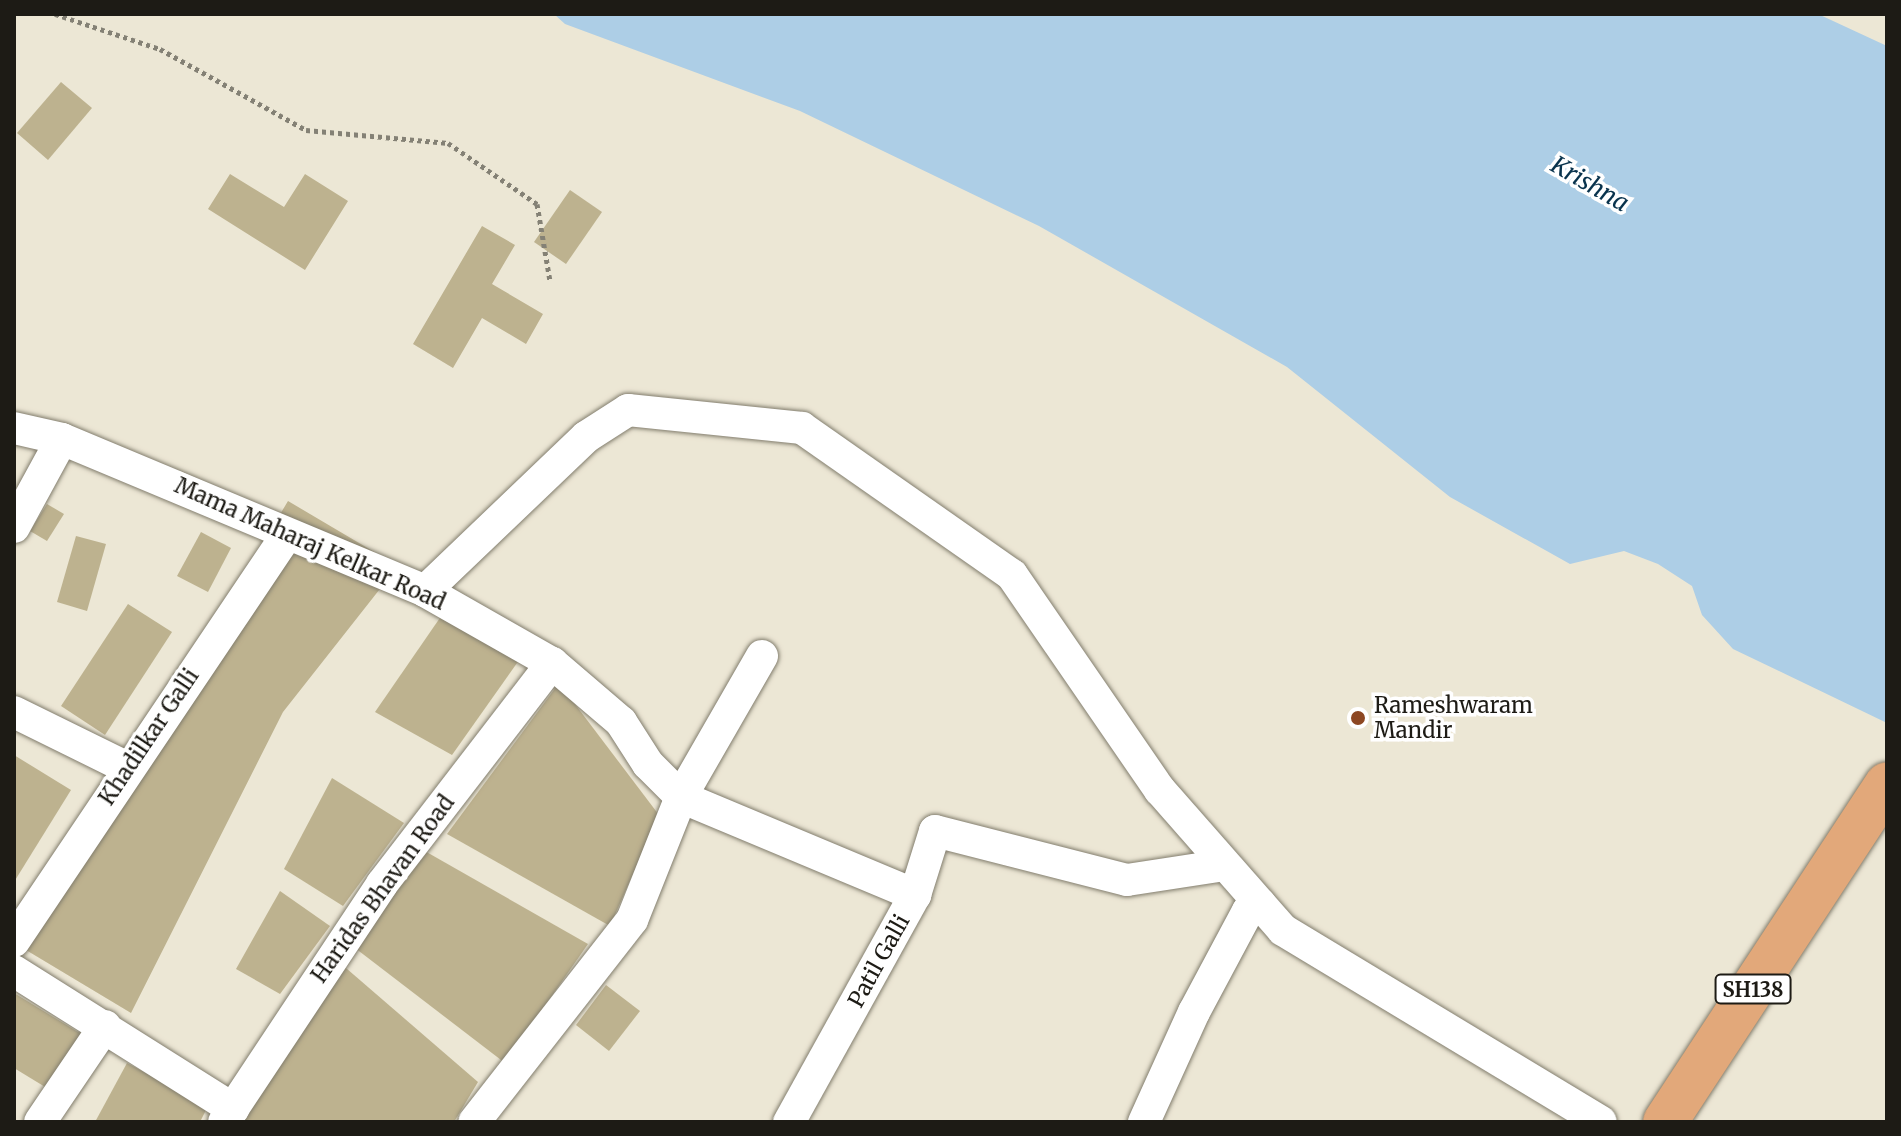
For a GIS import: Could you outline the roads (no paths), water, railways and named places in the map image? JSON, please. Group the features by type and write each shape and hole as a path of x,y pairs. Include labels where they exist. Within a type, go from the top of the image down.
{"highway":[{"name":"SH138","path":"1665,1122 1843,858 1887,784"}],"street":[{"path":"425,591 586,437 628,410 802,428 1012,575 1160,790 1283,930 1601,1122"},
{"name":"Mama Maharaj Kelkar Road","path":"14,428 62,439 425,591 552,663 621,722 648,764 681,797"},
{"path":"14,527 62,439"},
{"name":"Khadilkar Galli","path":"14,941 287,535"},
{"path":"474,1122 632,920 681,797 762,656"},
{"name":"Haridas Bhavan Road","path":"229,1115 382,884 552,663"},
{"path":"14,712 128,768"},
{"name":"Patil Galli","path":"681,797 915,895 789,1122"},
{"path":"915,895 935,831 1127,880 1225,865"},
{"path":"1144,1122 1194,1012 1248,911 1260,904"},
{"path":"14,971 105,1026 229,1115"},
{"path":"40,1122 105,1026"}],"water":[{"name":"Krishna","path":"554,14 1818,14 1887,46 1887,723 1733,649 1702,615 1692,586 1658,564 1624,551 1570,564 1450,497 1287,367 1039,226 800,111 565,24"}],"place":[{"name":"Rameshwaram Mandir","path":"1358,718"}]}
